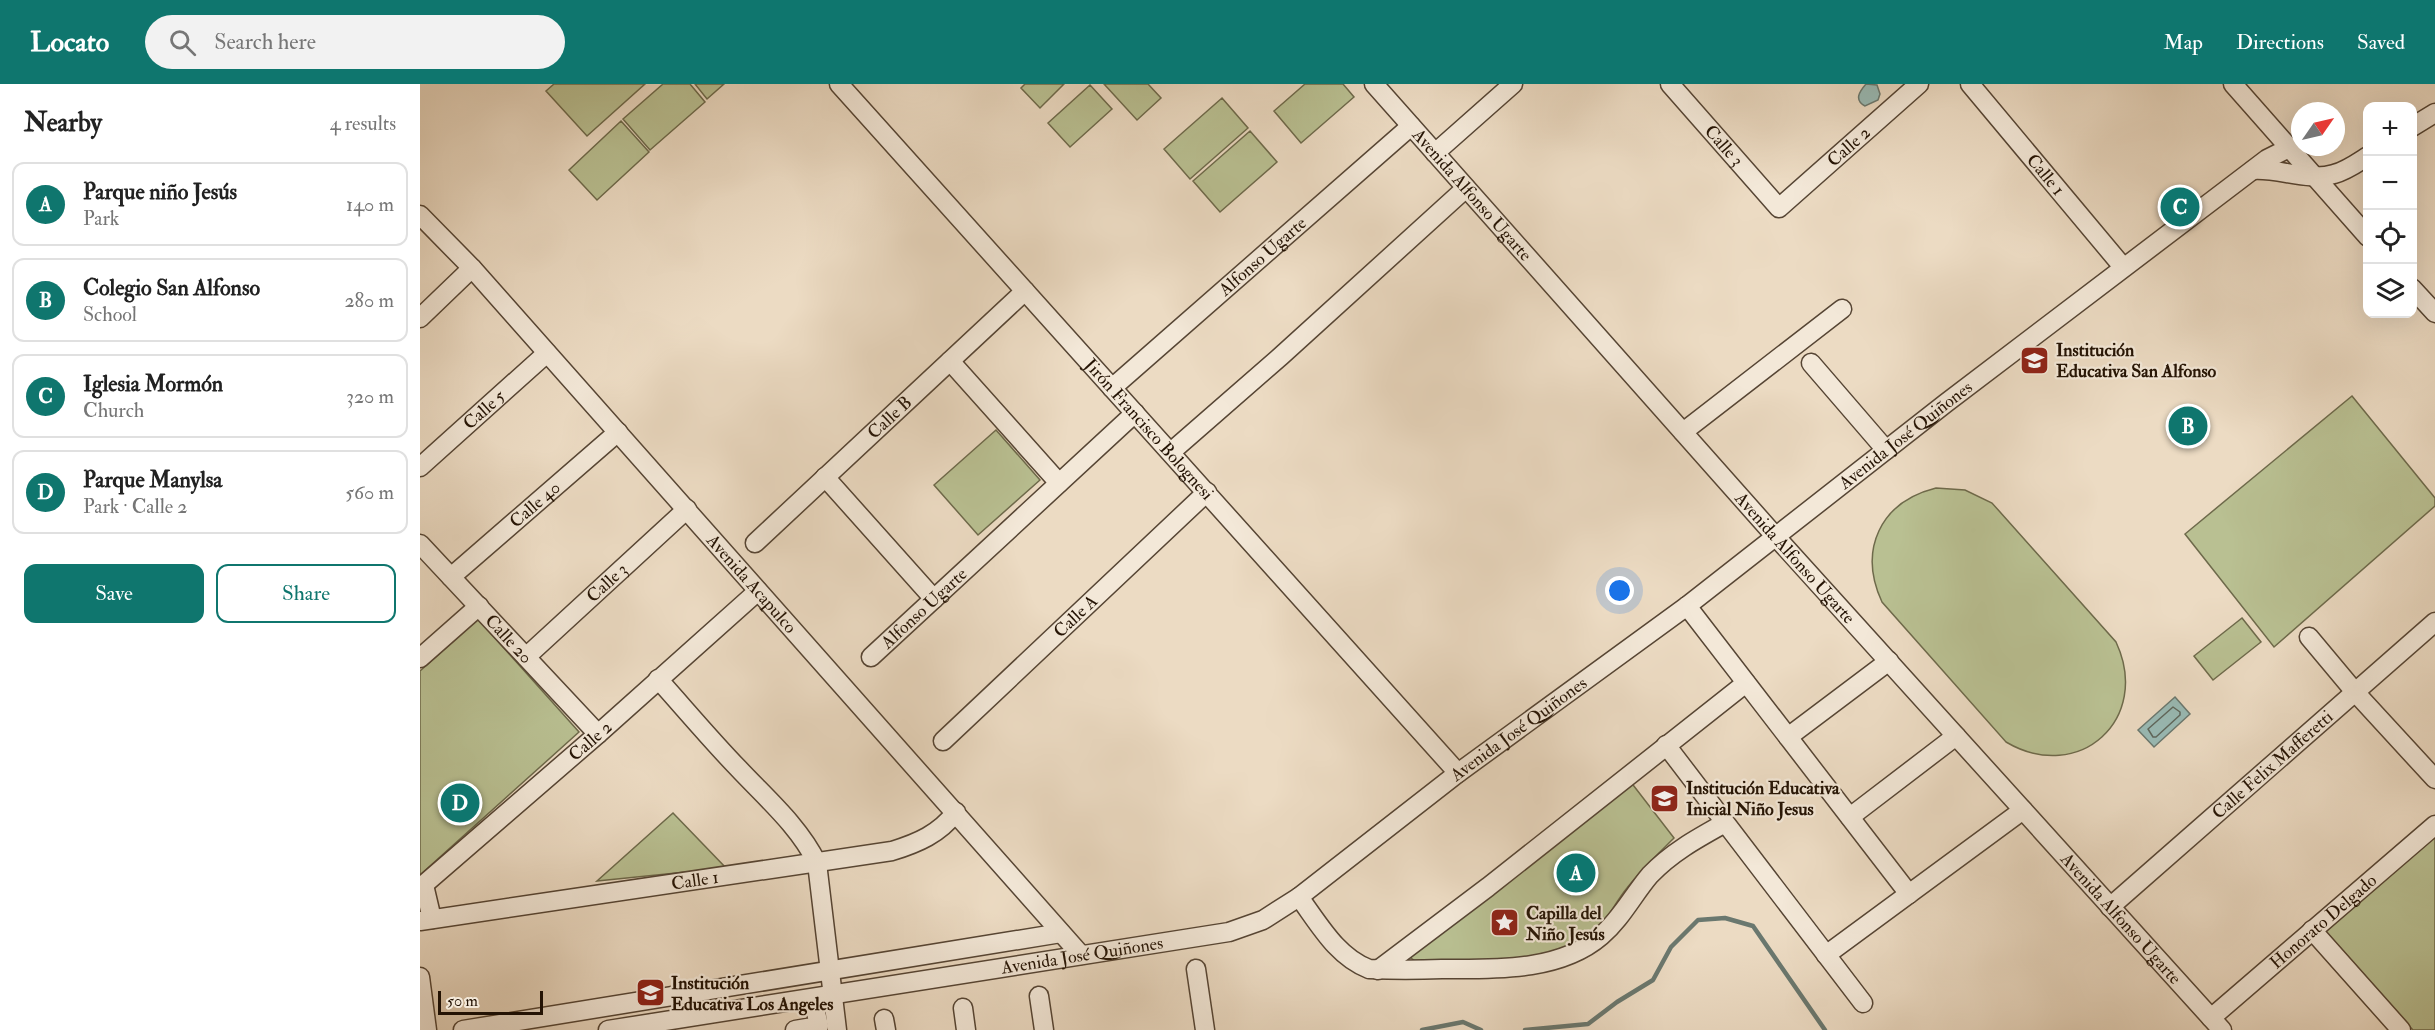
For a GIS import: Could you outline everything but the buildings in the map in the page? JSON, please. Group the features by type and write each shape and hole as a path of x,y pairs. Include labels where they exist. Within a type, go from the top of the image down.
{"street":[{"name":"Jirón Francisco Bolognesi","path":"838,84 1458,773"},
{"name":"Avenida Alfonso Ugarte","path":"1374,84 1776,537 2217,1024"},
{"path":"1436,153 1513,84"},
{"name":"Calle 3","path":"1670,84 1779,208"},
{"name":"Calle 2","path":"1779,208 1919,84"},
{"name":"Calle 1","path":"1970,84 2123,267"},
{"path":"2233,84 2363,232"},
{"path":"2417,124 2435,113"},
{"name":"Alfonso Ugarte","path":"1112,388 1411,126"},
{"name":"Avenida José Quiñones","path":"616,1029 1229,932 1263,920 1299,897 1458,773 1687,606 2123,267 2267,159 2289,148"},
{"path":"2253,170 2263,169 2313,176 2336,174 2363,158"},
{"path":"1171,453 1466,188"},
{"name":"Avenida Acapulco","path":"420,215 472,268 548,353 1081,956"},
{"path":"420,318 472,268"},
{"name":"Calle B","path":"755,543 1025,291"},
{"path":"2417,293 2435,313"},
{"path":"1683,432 1842,309"},
{"name":"Calle 5","path":"420,467 548,353"},
{"path":"950,361 1059,483"},
{"path":"1811,363 1886,450"},
{"name":"Alfonso Ugarte","path":"871,657 1135,413"},
{"name":"Calle 40","path":"451,577 618,432"},
{"path":"825,477 934,598"},
{"name":"Calle A","path":"943,741 1207,492"},
{"name":"Calle 3","path":"526,657 687,509"},
{"name":"Calle 20","path":"420,544 598,734"},
{"name":"Calle 2","path":"422,886 598,734 758,591"},
{"path":"420,658 479,606"},
{"path":"1687,606 1909,894"},
{"name":"Calle Felix Mafferetti","path":"2110,907 2435,622"},
{"path":"2309,637 2355,692 2435,779"},
{"path":"1788,737 1889,661"},
{"path":"658,679 726,756 799,833 817,863 837,1030"},
{"path":"1378,970 1488,887 1746,683"},
{"path":"1850,817 1956,736"},
{"path":"1666,746 1863,1003"},
{"path":"1826,954 2023,810"},
{"name":"Calle 1","path":"426,920 892,851 927,838 945,826 956,812"},
{"path":"1299,897 1343,955 1354,964 1378,970 1504,969 1556,958 1583,948 1600,937 1664,862 1681,848 1725,823"},
{"name":"Honorato Delgado","path":"2217,1024 2312,930 2435,825"},
{"path":"422,886 426,920"},
{"path":"2312,930 2401,1030"},
{"path":"463,1030 1061,933"},
{"path":"1196,969 1205,1030"},
{"path":"420,977 427,1030"},
{"path":"1039,996 1044,1030"},
{"path":"795,1030 819,1026 813,999"},
{"path":"963,1008 966,1030"}],"green space":[{"path":"554,84 645,84 587,136 546,91"},
{"path":"663,84 690,84 705,102 650,150 623,119"},
{"path":"695,84 724,84 707,99"},
{"path":"1025,84 1064,84 1040,108 1021,88"},
{"path":"1104,84 1148,84 1161,98 1137,120"},
{"path":"1305,84 1343,84 1354,97 1301,143 1274,111"},
{"path":"1090,85 1112,109 1070,147 1048,123"},
{"path":"1222,98 1248,128 1190,179 1164,149"},
{"path":"621,121 649,152 597,200 569,170"},
{"path":"1250,131 1277,162 1220,212 1193,181"},
{"path":"2352,396 2435,498 2435,506 2274,647 2185,534"},
{"path":"996,430 1040,480 978,535 934,485"},
{"path":"1936,488 1965,490 1992,503 2116,642 2125,670 2124,696 2116,719 2102,737 2082,750 2059,755 2033,753 2006,742 1882,602 1875,583 1872,564 1879,531 1888,517 1901,504"},
{"path":"2242,618 2261,642 2213,680 2194,656"},
{"path":"478,619 579,732 420,875 420,671"},
{"path":"1630,781 1674,838 1632,881 1592,936 1567,950 1525,961 1456,963 1415,961 1411,958 1412,949"},
{"path":"673,813 726,868 597,881"},
{"path":"2435,835 2435,1030 2413,1030 2324,933"}],"water":[{"path":"1866,84 1877,85 1880,94 1878,100 1865,106 1859,96"},
{"path":"2175,697 2190,714 2154,747 2138,730"}],"waterway":[{"path":"1525,1030 1588,1024 1617,1002 1653,980 1671,947 1698,920 1725,918 1753,926 1825,1030"},
{"path":"1422,1030 1463,1022 1481,1030"}],"place":[{"name":"Iglesia Mormón","path":"2180,207"},
{"name":"Institución Educativa San Alfonso","path":"2035,360"},
{"name":"Colegio San Alfonso","path":"2188,426"},
{"name":"Institución Educativa Inicial Niño Jesus","path":"1665,798"},
{"name":"Parque Manylsa","path":"460,803"},
{"name":"Parque niño Jesús","path":"1576,873"},
{"name":"Capilla del Niño Jesús","path":"1505,923"},
{"name":"Institución Educativa Los Angeles","path":"650,993"}]}
